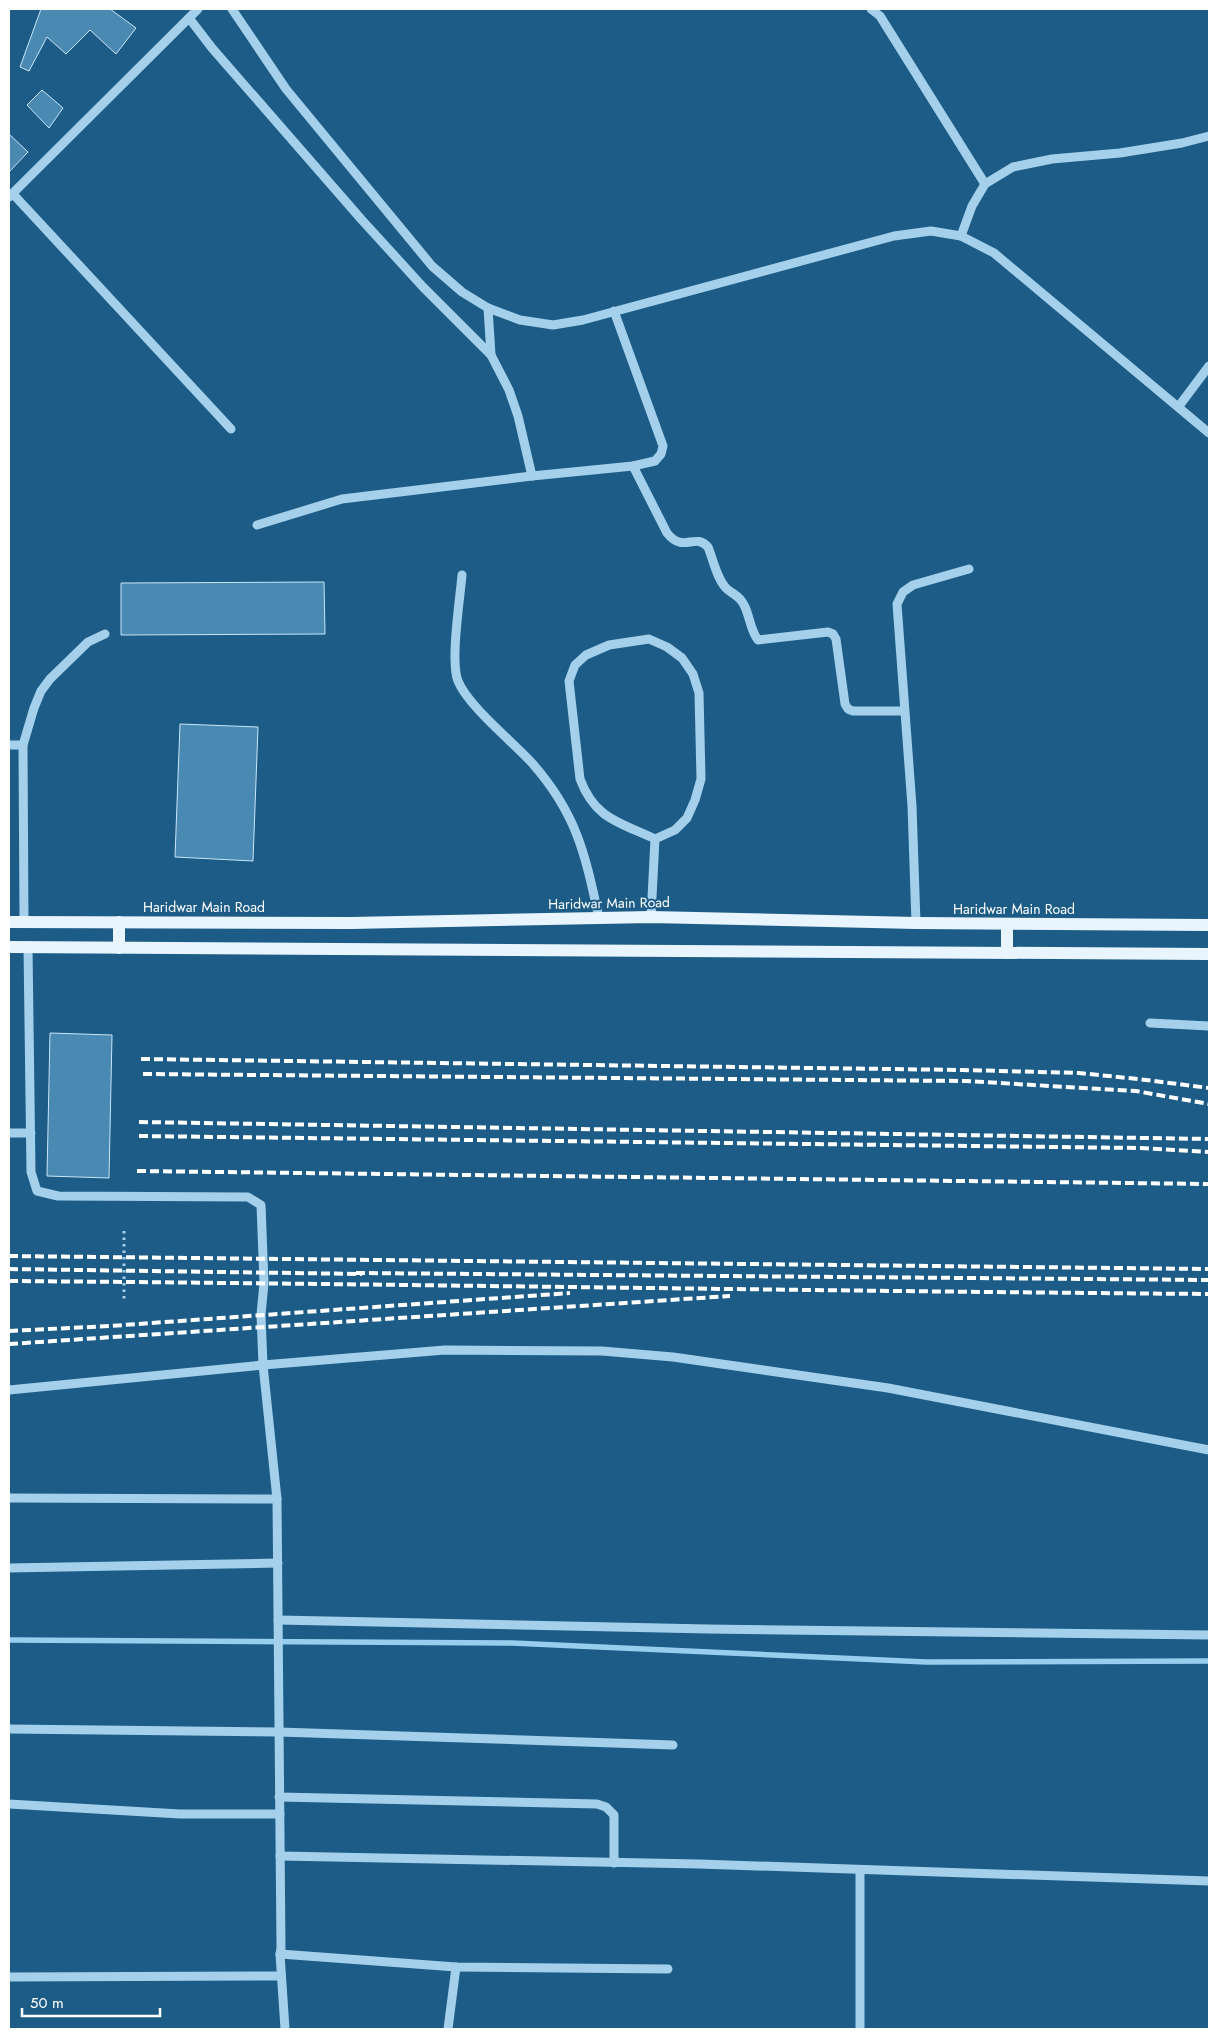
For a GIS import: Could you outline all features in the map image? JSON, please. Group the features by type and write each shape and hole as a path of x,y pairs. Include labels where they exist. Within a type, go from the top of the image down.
{"main road":[{"name":"Haridwar Main Road","path":"9,922 351,923 651,917 916,923 1209,925"},
{"path":"119,922 119,948"},
{"path":"1008,924 1008,953"},
{"path":"9,947 1209,954"}],"street":[{"path":"198,9 11,196 231,429"},
{"path":"232,9 286,88 432,266 462,292 488,308 520,320 553,325 614,311 894,236 931,231 961,236 994,253 1209,433"},
{"path":"871,9 880,16 985,184"},
{"path":"189,18 212,48 361,219 423,288 491,355 509,390 518,416 532,476"},
{"path":"961,236 972,206 985,184 1013,167 1052,159 1120,153 1182,144 1209,136"},
{"path":"488,308 491,355"},
{"path":"257,525 342,499 633,466 655,461 661,454 663,446 614,311"},
{"path":"1179,406 1209,366"},
{"path":"633,466 667,533 674,542 681,544 697,541 704,542 708,547 722,582 727,589 740,597 745,606 754,635 758,640 828,632 833,634 836,639 845,704 848,709 853,711 904,711"},
{"path":"916,923 912,806 897,604 903,592 913,585 970,569"},
{"path":"462,575 455,662 458,681 468,697 532,762 556,791 573,821 586,856 599,918"},
{"path":"24,922 24,745 41,691 50,679 88,642 105,634"},
{"path":"649,639 668,647 682,658 693,674 699,693 701,779 696,800 687,818 675,830 655,839 612,819 596,808 586,794 580,779 569,681 575,665 586,655 609,645 649,639"},
{"path":"9,745 24,745"},
{"path":"651,917 655,839"},
{"path":"28,947 31,1172 37,1191 58,1196 248,1197 260,1205 264,1283 261,1315 263,1365 277,1499 280,1954 285,2029"},
{"path":"1150,1023 1209,1026"},
{"path":"9,1133 31,1133"},
{"path":"9,1390 263,1365 445,1350 602,1351 673,1357 888,1388 1209,1450"},
{"path":"9,1498 277,1499"},
{"path":"9,1568 278,1563"},
{"path":"278,1620 708,1629 1209,1634"},
{"path":"9,1729 279,1732 673,1745"},
{"path":"279,1797 597,1804 606,1807 614,1815 614,1863"},
{"path":"9,1804 180,1814 280,1814"},
{"path":"280,1856 614,1863 1209,1881"},
{"path":"860,1870 860,2029"},
{"path":"280,1954 456,1967 668,1969"},
{"path":"448,2029 456,1967"},
{"path":"9,1977 281,1976"}],"path":[{"path":"124,1231 124,1300"}],"building":[{"path":"41,9 110,9 136,28 116,54 90,30 66,54 47,37 29,71 20,67"},
{"path":"42,90 63,108 49,128 27,105"},
{"path":"9,134 28,152 9,172"},
{"path":"324,582 325,634 121,635 121,583"},
{"path":"180,724 258,727 253,861 175,857"},
{"path":"50,1033 112,1035 109,1178 47,1176"}],"waterway":[{"path":"9,1640 512,1643 926,1662 1209,1661"}],"railway":[{"path":"141,1059 1079,1073 1209,1088"},
{"path":"143,1074 965,1081 1136,1091 1209,1104"},
{"path":"139,1122 1209,1139"},
{"path":"139,1136 1140,1148 1209,1152"},
{"path":"137,1171 1209,1184"},
{"path":"9,1256 1209,1269"},
{"path":"9,1269 362,1274"},
{"path":"356,1273 1209,1280"},
{"path":"9,1281 1209,1294"},
{"path":"9,1331 110,1326 570,1293"},
{"path":"9,1344 730,1296"}]}
